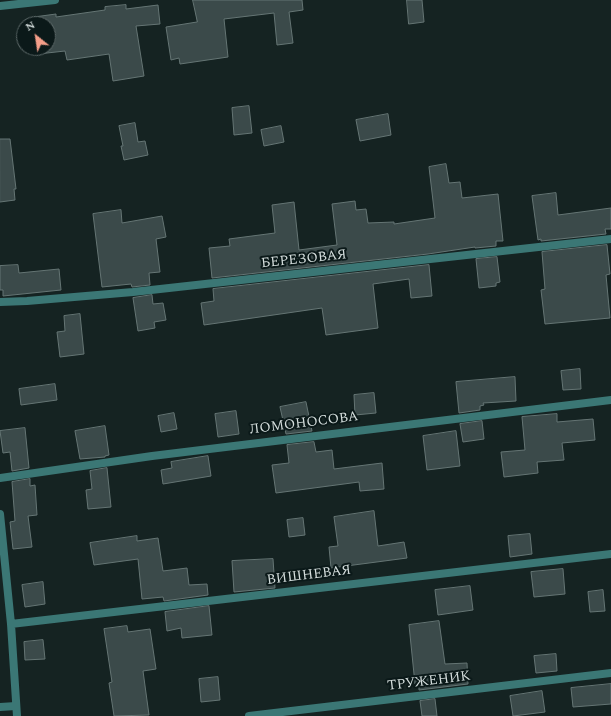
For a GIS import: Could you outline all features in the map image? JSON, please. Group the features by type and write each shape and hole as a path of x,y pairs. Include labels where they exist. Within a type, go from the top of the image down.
{"street":[{"path":"0,6 56,0"},
{"name":"БЕРЕЗОВАЯ","path":"0,302 133,292 611,239"},
{"name":"ЛОМОНОСОВА","path":"0,478 198,450 611,400"},
{"path":"0,514 1,551 11,624 17,716"},
{"name":"ВИШНЕВАЯ","path":"11,624 611,554"},
{"name":"ТРУЖЕНИК","path":"249,716 611,673"},
{"path":"0,707 16,706"}],"building":[{"path":"193,0 302,0 303,10 289,12 293,43 277,45 274,13 224,19 228,57 180,64 179,58 171,60 166,27 197,22"},
{"path":"407,0 422,0 424,22 409,24"},
{"path":"126,5 126,9 158,5 160,24 136,26 144,76 113,81 109,54 67,60 65,51 56,52 56,17 105,10 105,7"},
{"path":"56,14 56,16 41,16"},
{"path":"249,106 252,133 234,135 232,108"},
{"path":"388,114 391,135 360,141 356,120"},
{"path":"135,123 138,142 145,141 148,155 124,160 119,126"},
{"path":"281,126 284,142 264,146 261,130"},
{"path":"0,139 10,139 16,189 14,189 15,200 0,202"},
{"path":"446,164 449,183 460,182 462,198 498,194 503,241 496,241 496,246 475,247 428,254 212,278 209,248 230,246 229,239 275,233 272,205 294,202 299,250 337,245 332,204 355,201 356,210 366,209 368,223 394,222 394,224 435,218 429,167"},
{"path":"556,193 558,215 611,208 611,229 605,229 606,234 541,241 541,239 538,240 532,196"},
{"path":"121,210 122,223 162,216 166,237 156,239 160,272 149,273 150,285 132,287 131,284 102,287 93,214"},
{"path":"607,245 610,274 606,275 610,318 545,324 541,290 545,289 542,252"},
{"path":"497,257 500,282 496,283 496,286 479,288 476,259"},
{"path":"18,265 19,273 59,269 61,290 3,296 3,290 0,290 0,266"},
{"path":"429,265 432,296 411,298 409,279 373,284 378,328 326,335 322,308 204,325 201,303 214,301 213,289"},
{"path":"152,295 153,304 163,303 166,320 154,322 155,328 138,331 133,298"},
{"path":"80,314 84,354 60,357 57,332 65,331 64,316"},
{"path":"580,369 581,389 563,390 561,371"},
{"path":"515,377 516,401 483,403 484,405 480,406 480,410 459,413 456,382"},
{"path":"55,384 57,400 21,405 19,389"},
{"path":"374,393 376,413 355,415 354,395"},
{"path":"306,402 312,431 286,434 280,407"},
{"path":"236,411 239,434 218,437 215,414"},
{"path":"174,413 177,429 161,432 158,416"},
{"path":"557,414 557,422 593,419 595,440 562,443 564,460 537,462 538,473 504,477 501,452 525,450 522,417"},
{"path":"482,421 484,439 463,442 460,424"},
{"path":"105,426 109,455 105,457 80,459 75,431"},
{"path":"25,428 29,468 12,471 10,452 3,453 0,431"},
{"path":"456,431 460,466 427,470 423,436"},
{"path":"314,442 316,452 332,450 334,469 382,463 384,489 360,491 359,482 276,493 272,465 289,463 287,445"},
{"path":"208,456 211,476 163,484 161,470 172,468 171,462"},
{"path":"107,468 111,507 88,509 86,490 92,489 90,471"},
{"path":"30,479 30,486 35,485 37,515 28,516 32,547 13,549 10,522 15,521 12,482"},
{"path":"374,511 378,546 404,542 407,558 331,568 329,547 338,546 334,517"},
{"path":"303,518 305,535 289,537 287,520"},
{"path":"530,534 532,554 510,557 508,536"},
{"path":"137,536 137,541 158,538 163,571 187,568 189,585 207,584 208,595 164,601 163,597 142,599 138,559 94,565 90,543"},
{"path":"273,559 275,588 234,592 232,561"},
{"path":"563,569 565,594 534,597 531,572"},
{"path":"43,582 45,604 25,607 22,585"},
{"path":"470,586 473,610 438,615 435,590"},
{"path":"603,590 605,611 590,612 588,592"},
{"path":"209,606 212,635 182,638 181,628 167,631 165,612"},
{"path":"439,621 445,664 467,663 468,684 419,690 419,684 415,684 409,625"},
{"path":"127,626 128,632 150,629 156,669 143,671 149,715 114,716 109,683 112,682 104,629"},
{"path":"43,640 45,659 25,660 24,642"},
{"path":"556,654 557,671 536,673 534,656"},
{"path":"218,677 220,700 201,702 199,679"},
{"path":"611,684 611,704 573,707 571,688"},
{"path":"542,691 545,712 513,716 510,696"},
{"path":"435,699 437,716 422,716 420,701"}]}
